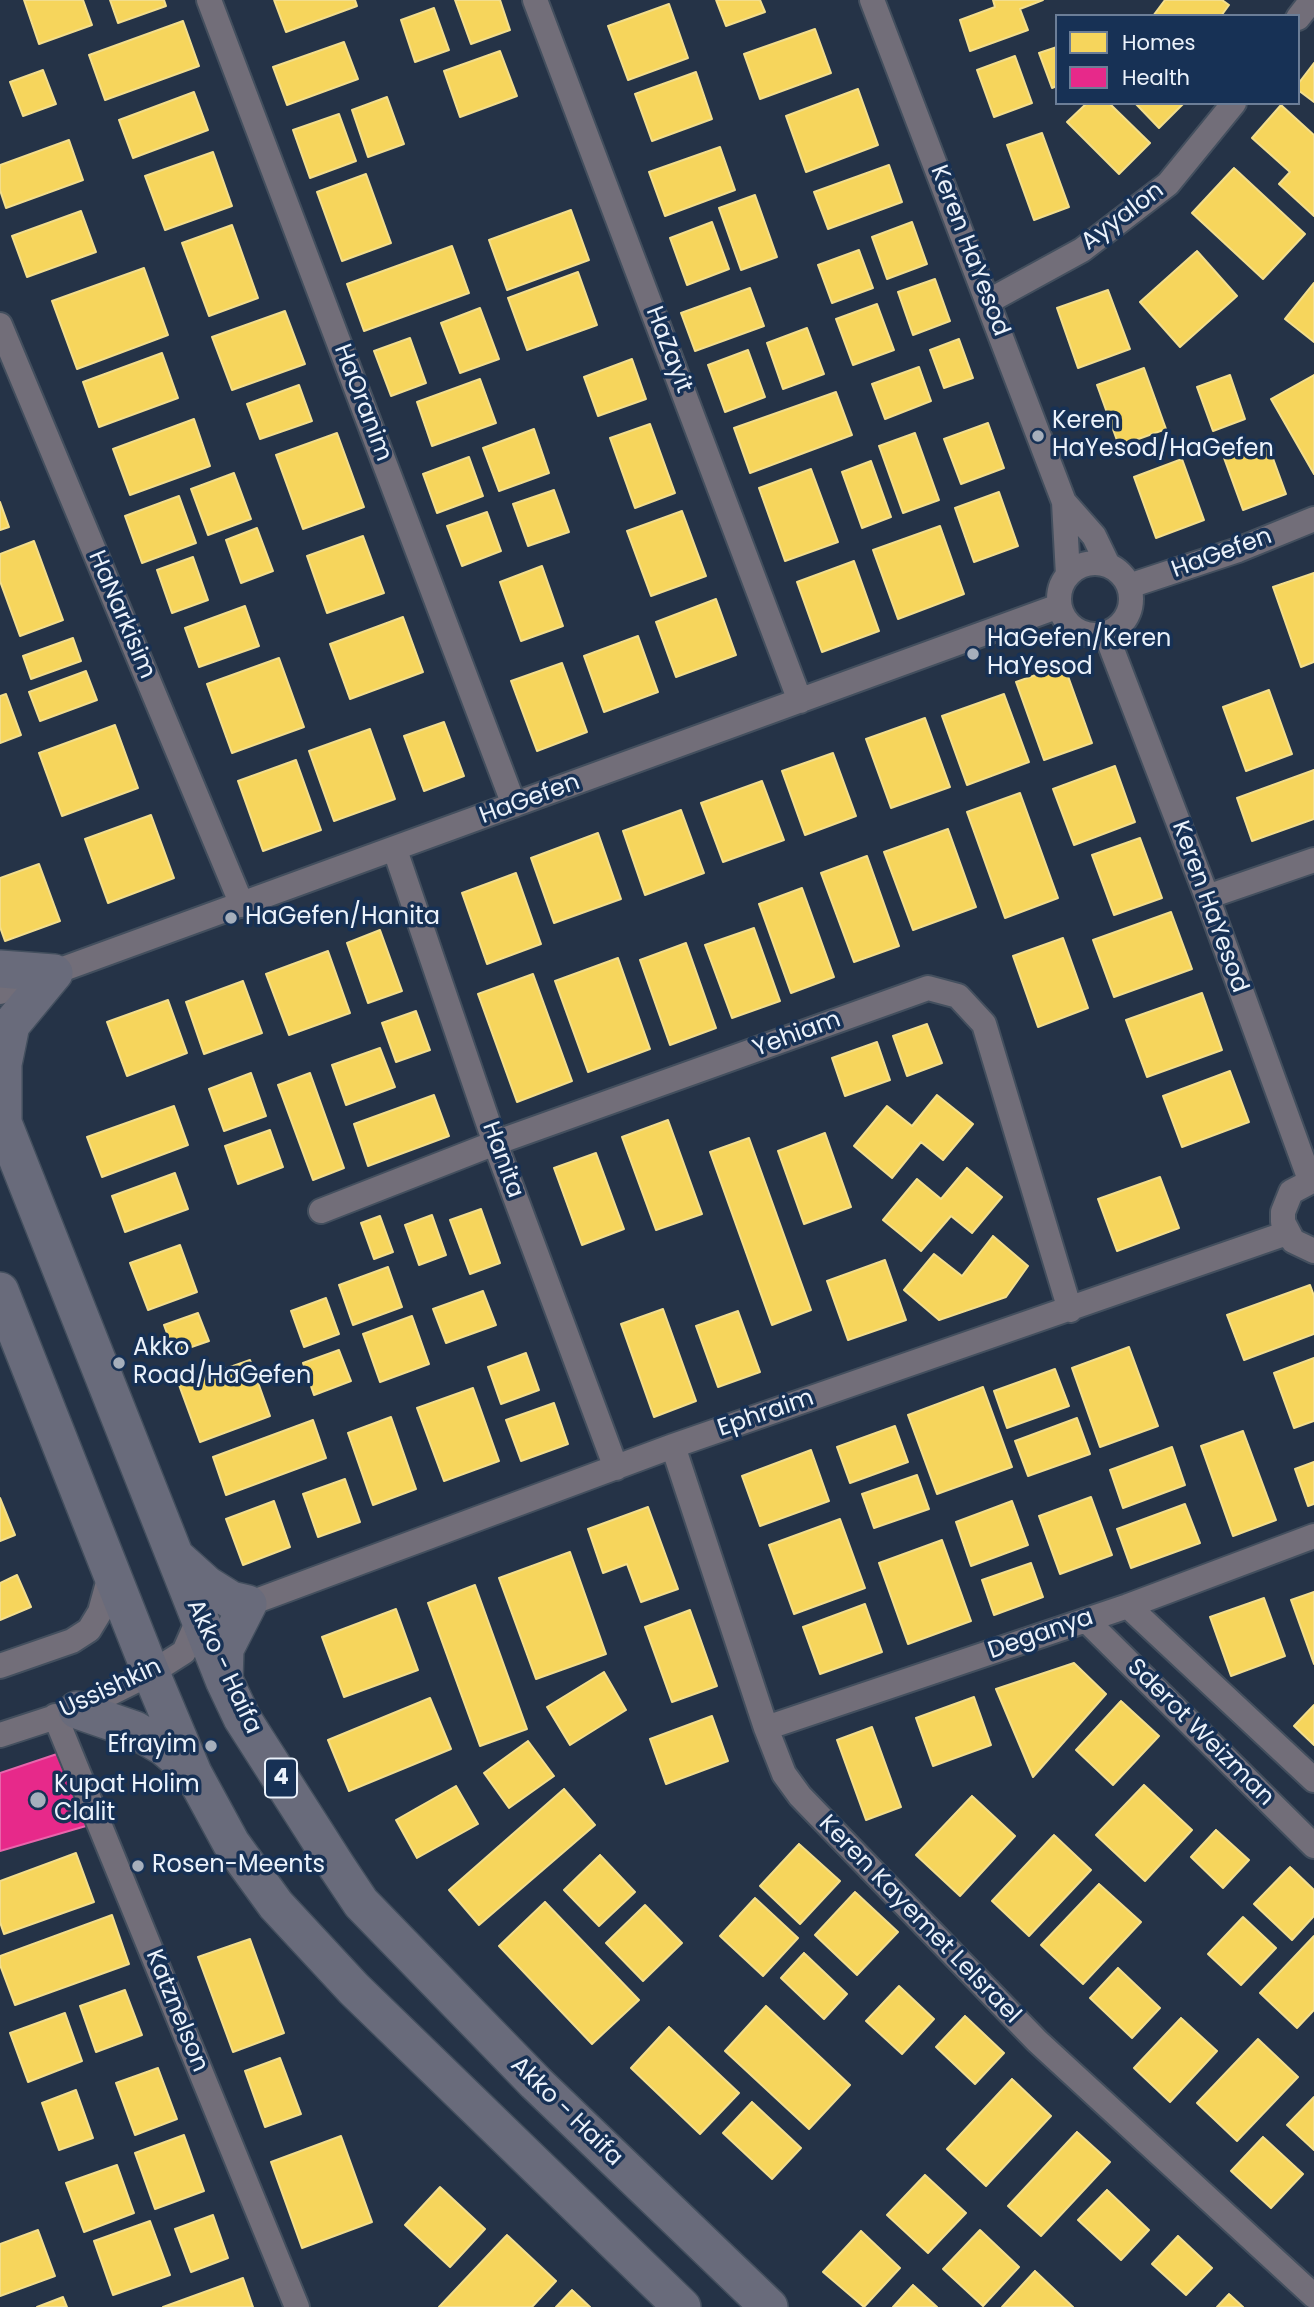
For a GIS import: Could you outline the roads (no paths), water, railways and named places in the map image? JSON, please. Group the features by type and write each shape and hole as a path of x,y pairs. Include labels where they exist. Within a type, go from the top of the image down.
{"highway":[{"path":"0,970 54,973"},
{"path":"1,1118 2,1064 11,1025 54,973"},
{"name":"Akko - Haifa","path":"1,1118 224,1679 242,1718 361,1903 536,2083 768,2307"},
{"path":"0,1291 151,1673 193,1773 231,1843 276,1905 354,1989 682,2307"},
{"path":"174,1555 207,1585 231,1600 248,1604 225,1649 224,1679"},
{"path":"66,1713 135,1730 164,1747 193,1773"}],"street":[{"name":"HaOranim","path":"209,0 514,805"},
{"name":"HaZayit","path":"535,0 800,701"},
{"name":"Keren HaYesod","path":"872,0 1065,502 1068,575"},
{"path":"1300,15 1312,0"},
{"name":"Ayyalon","path":"989,301 1083,250 1168,184 1232,105"},
{"name":"HaNarkisim","path":"0,324 242,905"},
{"name":"Keren HaYesod","path":"1065,502 1094,536 1108,565"},
{"name":"HaGefen","path":"1129,586 1238,550 1314,519"},
{"path":"1087,564 1108,565 1124,577 1129,586 1132,598 1125,621 1106,634 1081,634 1071,628 1059,606 1058,595 1068,575 1087,564"},
{"name":"HaGefen","path":"0,992 1059,606"},
{"name":"Keren HaYesod","path":"1106,634 1312,1180"},
{"name":"Hanita","path":"395,850 495,1143 616,1468"},
{"path":"1207,897 1314,860"},
{"name":"Yehiam","path":"321,1211 495,1143 928,988 958,996 984,1024 1070,1310"},
{"path":"1312,1180 1291,1192 1285,1201 1283,1222 1287,1233 1302,1248 1314,1251"},
{"name":"Ephraim","path":"248,1604 673,1446 1287,1233"},
{"name":"Keren Kayemet LeIsrael","path":"673,1446 766,1728 784,1774 819,1816 1037,2042 1314,2296"},
{"name":"Deganya","path":"766,1728 1128,1606 1314,1536"},
{"path":"0,1666 72,1641 89,1630 100,1612 111,1572"},
{"name":"Sderot Weizman","path":"1128,1606 1314,1780"},
{"name":"Ussishkin","path":"0,1735 66,1713 151,1673 184,1652 199,1618"},
{"name":"Sderot Weizman","path":"1086,1620 1314,1846"},
{"name":"Katznelson","path":"66,1713 297,2307"}],"place":[{"name":"Keren HaYesod/HaGefen","path":"1038,436"},
{"name":"HaGefen/Keren HaYesod","path":"973,654"},
{"name":"HaGefen/Hanita","path":"231,918"},
{"name":"Akko Road/HaGefen","path":"119,1363"},
{"name":"Efrayim","path":"211,1746"},
{"name":"Kupat Holim Clalit","path":"38,1800"},
{"name":"Rosen-Meents","path":"138,1866"}]}
